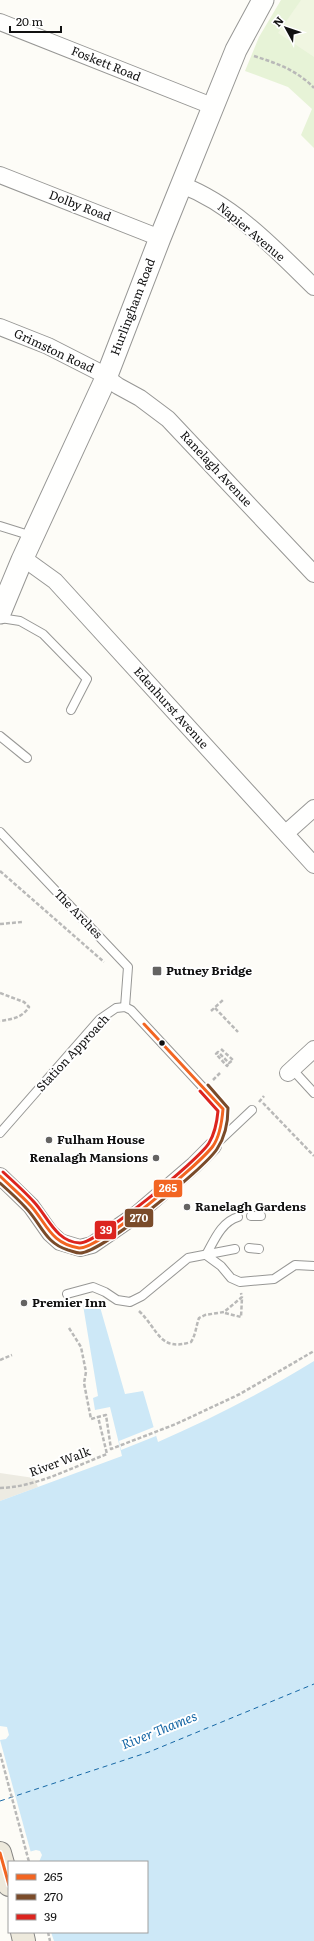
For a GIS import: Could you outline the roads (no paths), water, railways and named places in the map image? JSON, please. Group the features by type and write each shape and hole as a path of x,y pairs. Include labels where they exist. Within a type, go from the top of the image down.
{"main road":[{"path":"0,1853 8,1881"}],"street":[{"name":"Hurlingham Road","path":"0,613 22,560 106,378 212,106 236,50 263,0"},
{"name":"Foskett Road","path":"0,22 212,106"},
{"name":"Dolby Road","path":"0,175 160,238"},
{"name":"Napier Avenue","path":"182,185 224,207 245,224 314,287"},
{"name":"Grimston Road","path":"0,327 48,346 106,378"},
{"name":"Ranelagh Avenue","path":"106,378 140,398 168,419 314,574"},
{"name":"Edenhurst Avenue","path":"22,560 30,562 55,581 314,864"},
{"path":"286,833 314,808"},
{"path":"290,1071 314,1050"},
{"path":"0,1176 31,1206 50,1233 60,1242 68,1246 80,1248 92,1245 137,1214 194,1165 213,1146"}],"lane":[{"path":"0,526 33,536"},
{"path":"0,618 20,620 43,634 87,679 71,710"},
{"path":"0,736 27,758"},
{"name":"The Arches","path":"0,832 128,966 125,1007"},
{"path":"125,1007 144,1024 223,1110 222,1124 213,1146"},
{"name":"Station Approach","path":"0,1133 100,1019 116,1008 125,1007"},
{"path":"290,1071 314,1093"},
{"path":"213,1146 252,1110"},
{"path":"251,1216 261,1216"},
{"path":"206,1255 222,1228 232,1219 238,1217"},
{"path":"249,1248 259,1249"},
{"path":"67,1294 93,1287 118,1300 130,1302 142,1296 188,1258 235,1249"},
{"path":"206,1255 221,1266 231,1278 240,1282 274,1279 295,1265 314,1266"}],"water":[{"name":"River Thames","path":"98,1300 125,1394 143,1391 158,1442 238,1404 314,1361 314,1941 0,1941 8,1933 148,1933 148,1861 39,1861 42,1855 40,1851 36,1850 0,1860 0,1740 6,1739 9,1735 7,1727 0,1726 0,1501 122,1456 110,1407 95,1410 93,1398 98,1396 83,1305"}],"place":[{"name":"Putney Bridge","path":"157,971"},
{"name":"Fulham House","path":"49,1140"},
{"name":"Renalagh Mansions","path":"156,1158"},
{"name":"Ranelagh Gardens","path":"187,1207"},
{"name":"Premier Inn","path":"24,1303"}]}
